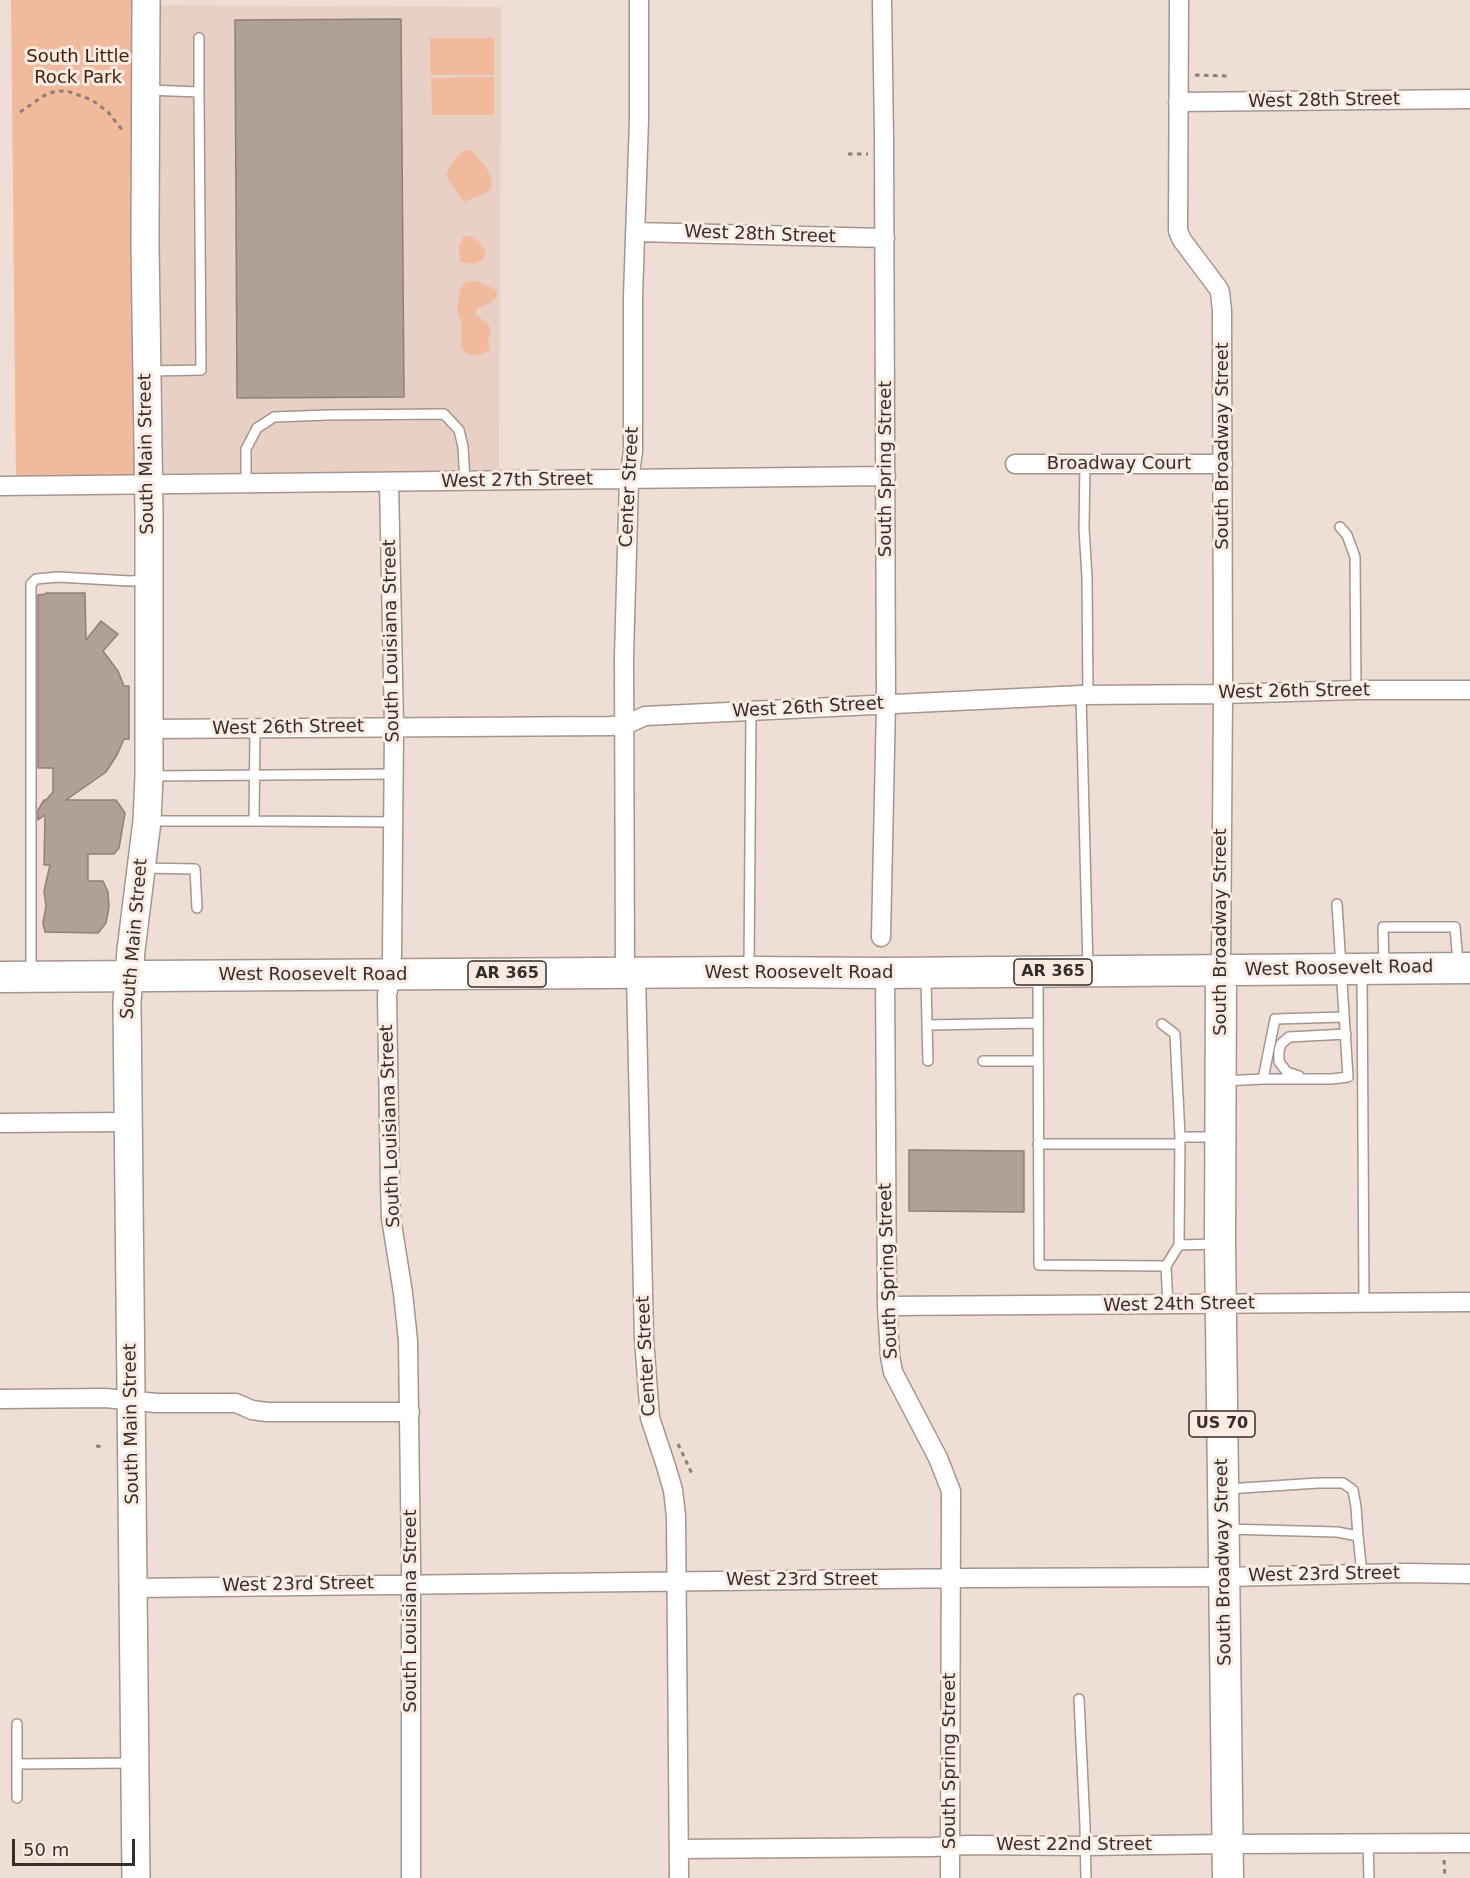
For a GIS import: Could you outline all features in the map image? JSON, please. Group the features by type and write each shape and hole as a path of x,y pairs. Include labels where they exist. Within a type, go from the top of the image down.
{"main road":[{"name":"West Roosevelt Road","path":"128,976 748,972 885,974 1464,968"},
{"name":"South Broadway Street","path":"1221,970 1220,1243 1228,1878"},
{"name":"AR 365","path":"0,977 128,976"}],"street":[{"name":"South Main Street","path":"136,1878 127,1002 128,976 147,821 149,776 146,0"},
{"name":"Center Street","path":"639,0 633,452 629,479 624,656 625,725 644,1339 650,1422 673,1491 676,1516 679,1878"},
{"name":"South Spring Street","path":"881,937 886,704 882,0"},
{"name":"South Broadway Street","path":"1179,0 1178,231 1182,240 1220,292 1222,311 1221,970"},
{"name":"West 28th Street","path":"1178,102 1470,99"},
{"name":"West 28th Street","path":"635,232 885,238"},
{"name":"Broadway Court","path":"1015,464 1223,464"},
{"name":"West 27th Street","path":"0,486 886,476"},
{"name":"South Louisiana Street","path":"389,482 394,774 391,975 387,995 390,1185 392,1218 404,1293 410,1412 411,1878"},
{"name":"West 26th Street","path":"148,729 625,725 645,716 1085,695 1470,690"},
{"name":"South Spring Street","path":"885,974 887,1306 890,1356 893,1372 938,1458 951,1491 950,1878"},
{"path":"0,1123 128,1122"},
{"name":"West 24th Street","path":"887,1306 1470,1302"},
{"path":"0,1399 132,1399 156,1402 236,1403 252,1410 267,1412 410,1412"},
{"name":"West 23rd Street","path":"134,1588 411,1583 1470,1574"},
{"name":"West 22nd Street","path":"679,1849 1470,1843"}],"lane":[{"path":"146,371 201,370 199,38"},
{"path":"145,90 200,92"},
{"path":"246,484 246,449 257,428 274,417 409,414 444,414 459,430 463,447 465,481"},
{"path":"1085,464 1088,971"},
{"path":"1340,527 1347,535 1355,557 1356,690"},
{"path":"31,977 31,584 43,577 148,580"},
{"path":"748,972 750,711"},
{"path":"254,821 255,729"},
{"path":"149,776 394,774"},
{"path":"147,821 393,822"},
{"path":"140,868 195,869 197,908"},
{"path":"1337,904 1362,968 1364,1303"},
{"path":"1348,1077 1344,1017 1362,968 1383,927 1455,927 1464,968"},
{"path":"926,972 928,1061"},
{"path":"1038,972 1038,1265 1166,1266"},
{"path":"1263,1079 1275,1019 1344,1017"},
{"path":"927,1025 1037,1023"},
{"path":"1162,1024 1175,1034 1180,1141 1179,1245 1166,1266 1168,1305"},
{"path":"1332,1079 1324,1076 1300,1076 1287,1072 1279,1062 1281,1044 1289,1037 1346,1034"},
{"path":"983,1061 1038,1061"},
{"path":"1221,1081 1363,1077"},
{"path":"1038,1144 1180,1141 1221,1137"},
{"path":"1179,1245 1220,1243"},
{"path":"1224,1489 1318,1482 1343,1483 1353,1490 1362,1574"},
{"path":"1224,1529 1338,1532 1358,1536"},
{"path":"1079,1699 1086,1878"},
{"path":"17,1724 17,1798"},
{"path":"17,1764 135,1763"},
{"path":"1368,1844 1369,1878"}],"path":[{"path":"1179,74 1229,76"},
{"path":"20,112 45,95 56,91 67,91 92,100 108,112 123,131"},
{"path":"848,154 868,154"},
{"path":"96,1446 104,1447"},
{"path":"1444,1855 1445,1878"}],"shaded area":[{"path":"161,5 501,7 499,472 159,473"}],"green space":[{"name":"South Little Rock Park","path":"11,0 146,0 148,484 16,486"},
{"path":"430,38 494,38 494,75 431,75"},
{"path":"494,77 494,115 432,115 431,78"},
{"path":"471,150 485,166 492,179 491,188 485,193 464,202 446,174 459,154"},
{"path":"463,236 472,237 480,243 485,250 485,256 481,261 473,264 460,262 459,245"},
{"path":"478,281 496,290 497,296 490,303 478,308 475,314 488,324 491,331 488,338 490,349 479,356 466,353 461,347 461,322 457,310 460,290 466,282"}],"building":[{"path":"401,19 404,397 237,398 235,20"},
{"path":"85,593 86,640 101,621 118,634 103,651 118,671 124,686 129,686 129,739 124,739 106,772 66,800 116,800 125,813 119,848 114,854 88,854 88,881 103,881 108,892 109,907 106,923 98,933 45,932 43,923 46,906 44,891 50,865 44,865 45,815 38,820 38,810 53,792 53,768 38,768 38,595"},
{"path":"909,1150 1024,1151 1024,1212 909,1211"}]}
